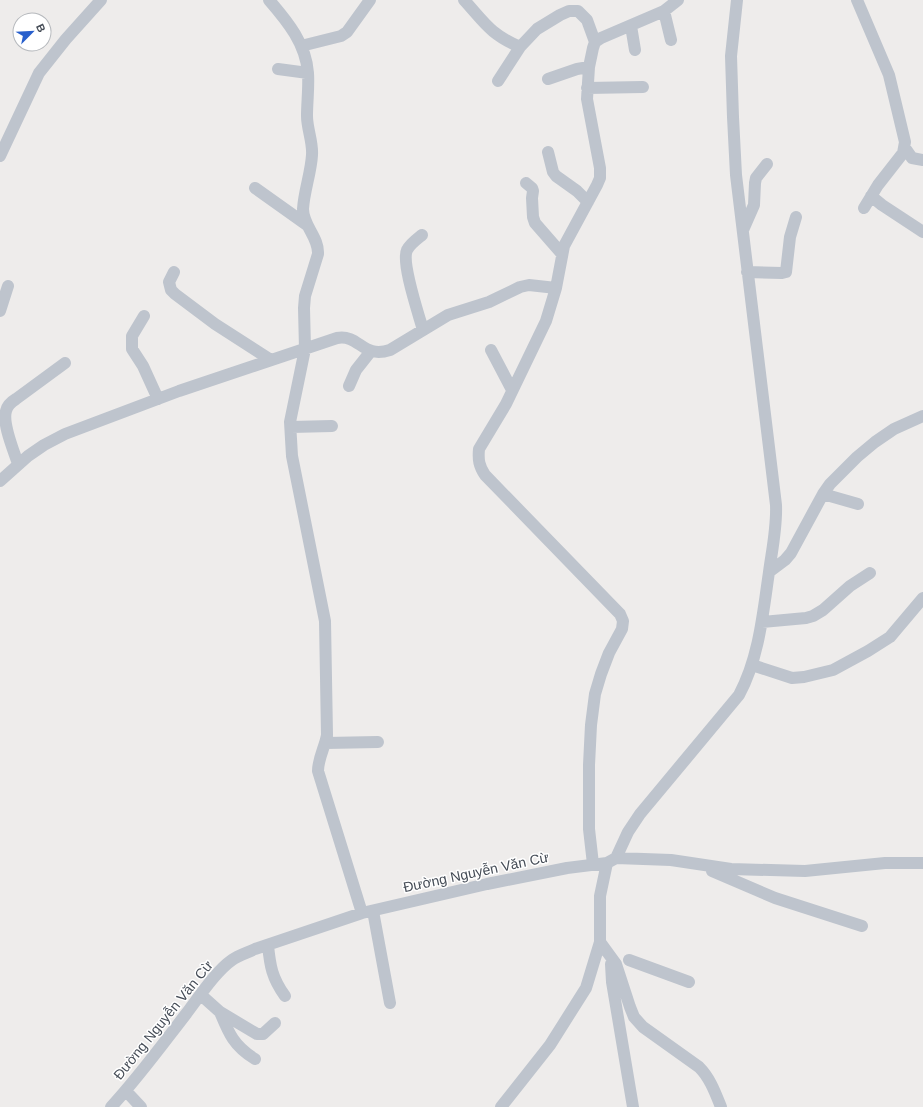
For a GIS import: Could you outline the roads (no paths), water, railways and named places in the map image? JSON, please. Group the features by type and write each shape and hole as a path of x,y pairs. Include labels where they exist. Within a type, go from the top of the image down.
{"street":[{"path":"0,156 38,73 101,0"},
{"path":"269,0 286,20 297,37 305,54 308,73 307,116 312,155 303,209 304,218 316,240 318,254 305,296 305,349 290,422 292,456 325,621 327,735 326,743 318,764 318,771 368,912 390,1003"},
{"path":"301,46 342,36 347,32 370,0"},
{"path":"464,0 493,32 506,41 520,47"},
{"path":"593,864 589,829 589,765 591,725 595,694 601,674 609,653 622,628 623,621 620,614 485,475 478,458 479,449 512,390 546,321 556,288 562,254 567,239 600,178 600,168 587,99 589,67 593,48 596,42 601,38 664,11 678,0"},
{"path":"501,1107 544,1054 582,997 600,942 600,896 611,860 640,814 739,695 752,665 762,622 776,524 776,510 736,175 731,56 737,0"},
{"path":"858,0 889,75 905,142 903,152 878,185 864,208"},
{"path":"498,81 520,47 537,30 569,11 578,12 583,16 592,31 596,42"},
{"path":"664,11 672,40"},
{"path":"631,26 634,50"},
{"path":"548,79 577,69 589,67"},
{"path":"278,69 308,73"},
{"path":"587,88 643,87"},
{"path":"905,148 912,158 923,160"},
{"path":"548,152 553,172 556,176 577,191 588,202"},
{"path":"743,230 754,205 756,178 767,164"},
{"path":"526,183 532,188 533,191 533,217 535,223 562,254"},
{"path":"255,188 307,225"},
{"path":"871,196 923,232"},
{"path":"747,272 782,274 786,272 790,237 796,218"},
{"path":"422,235 406,251 405,257 412,289 424,330"},
{"path":"174,272 169,282 171,290 175,294 214,324 271,360"},
{"path":"0,481 28,456 44,445 65,434 158,399 271,360 344,337 376,353 390,350 448,315 489,302 520,287 529,285 556,288"},
{"path":"0,310 8,286"},
{"path":"144,316 132,336 132,349 146,371 158,399"},
{"path":"491,350 512,390"},
{"path":"349,386 356,370 371,351"},
{"path":"18,464 6,425 6,410 9,404 65,363"},
{"path":"769,572 785,560 791,553 830,484 857,457 875,442 894,429 923,416"},
{"path":"291,427 332,426"},
{"path":"823,494 858,504"},
{"path":"762,622 813,616 850,586 870,573"},
{"path":"752,665 792,678 804,677 832,670 868,652 890,637 923,598"},
{"path":"326,743 378,742"},
{"name":"Đường Nguyễn Văn Cừ","path":"111,1107 126,1091 201,995 231,961 240,955 368,912 487,884 611,860 672,860 731,869 805,871 885,863 923,863"},
{"path":"696,864 775,898 862,926"},
{"path":"600,942 618,958 689,982"},
{"path":"268,945 274,979 285,996"},
{"path":"618,958 612,982 633,1107"},
{"path":"618,958 634,1017 643,1028 699,1067 706,1074 712,1084 721,1107"},
{"path":"201,995 220,1012 257,1034 263,1034 275,1023"},
{"path":"220,1012 231,1037 245,1053 255,1059"},
{"path":"126,1091 141,1107"}]}
